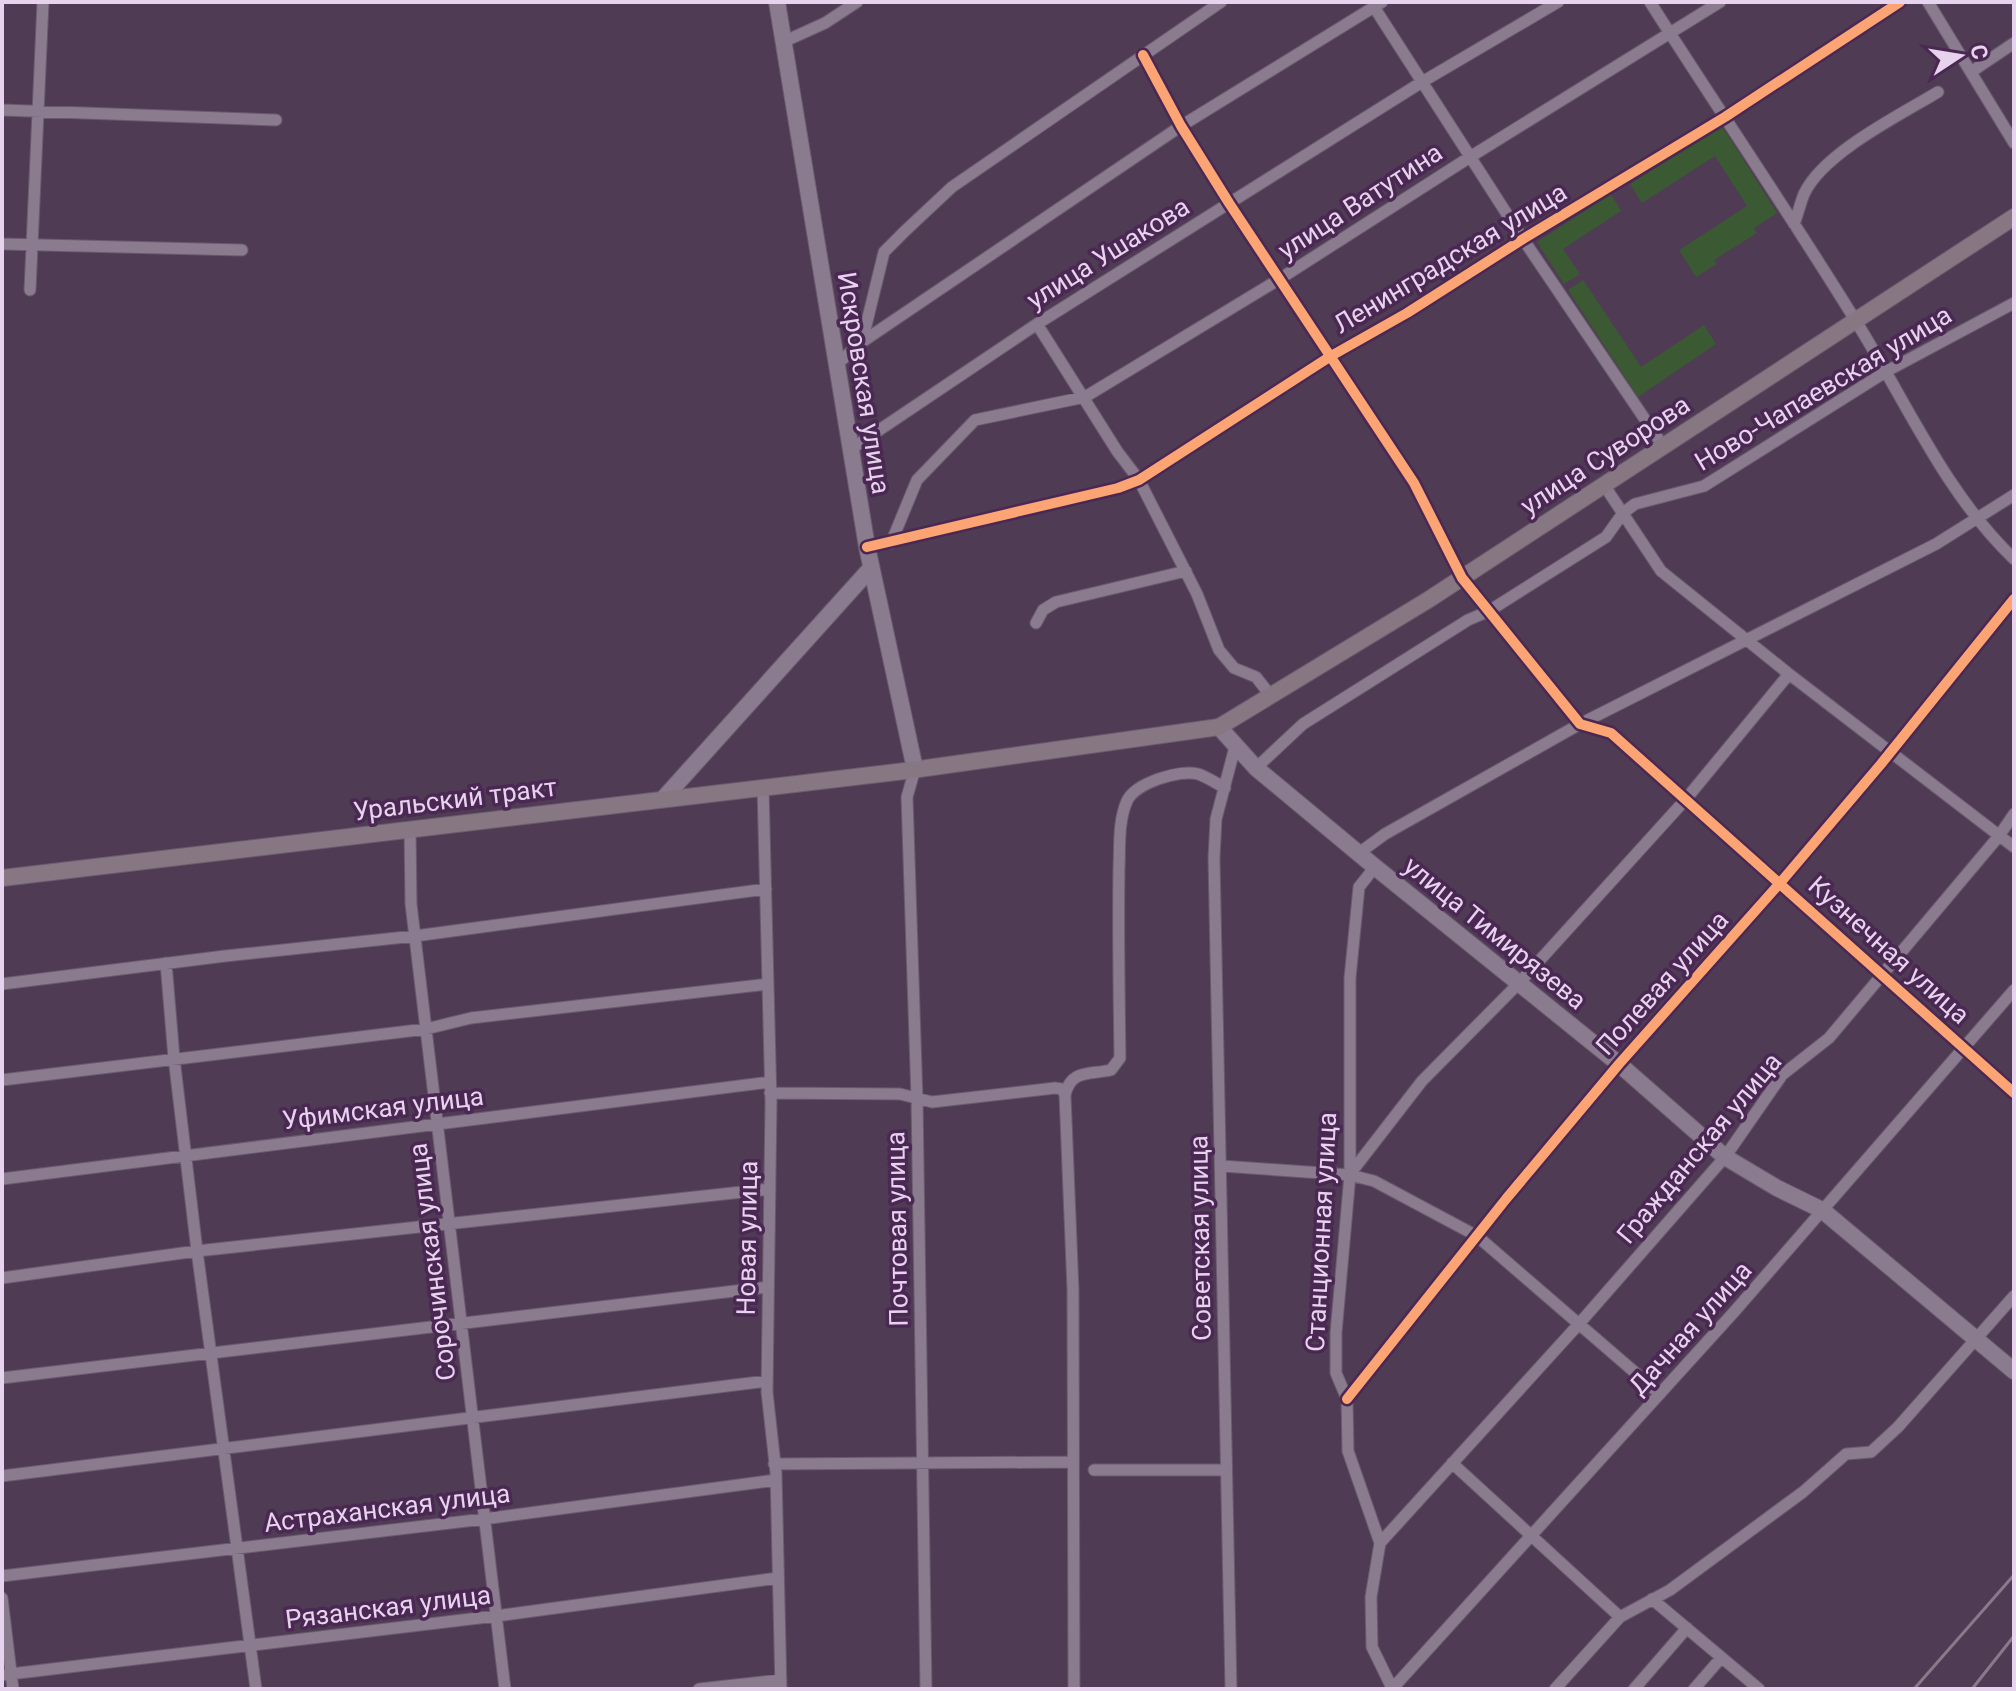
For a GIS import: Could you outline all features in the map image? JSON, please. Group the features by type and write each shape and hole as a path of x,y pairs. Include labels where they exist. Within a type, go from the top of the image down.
{"main road":[{"name":"Искровская улица","path":"777,2 867,547 915,769"},
{"name":"улица Суворова","path":"1219,727 1462,578 2014,217"},
{"path":"663,799 871,568"},
{"name":"Уральский тракт","path":"2,878 915,769 1219,727"},
{"name":"улица Тимирязева","path":"1219,727 1256,768 1619,1064 1725,1157 1822,1210 2014,1371"}],"street":[{"path":"30,290 43,2"},
{"path":"783,42 825,23 857,2"},
{"path":"862,342 884,252 952,187 1221,2"},
{"name":"улица Ушакова","path":"851,449 1037,324 1422,82 1558,2"},
{"path":"1650,2 1856,320 1956,493 2014,559"},
{"name":"улица Ватутина","path":"891,543 917,480 975,420 1085,397 1278,280 1720,2"},
{"name":"Ленинградская улица","path":"867,547 1118,488 1139,480 1331,356 1407,313 1725,117 1900,2"},
{"path":"1928,2 2014,143"},
{"path":"837,364 862,342 1181,126 1378,4 1422,82 1470,157 1663,446"},
{"path":"1971,72 2014,43"},
{"path":"1143,55 1181,126 1229,203 1414,483 1462,578 1580,724"},
{"path":"1794,224 1805,192 1827,163 1938,92"},
{"path":"2,110 276,120"},
{"path":"2,244 242,250"},
{"name":"Ново-Чапаевская улица","path":"1256,768 1303,724 1606,537 1623,513 1635,504 1704,486 1887,371 2014,303"},
{"path":"1037,324 1117,451 1139,480 1186,571 1219,650 1234,668 1256,677 1271,696"},
{"path":"1604,485 1661,571 2014,847"},
{"path":"1359,853 1385,834 1580,724 1936,544 2014,495"},
{"path":"1036,623 1043,610 1056,602 1186,571"},
{"name":"Полевая улица","path":"1347,1399 1619,1064 1891,753 2014,599"},
{"path":"1350,1175 1422,1081 1520,982 1686,799 1789,674"},
{"name":"Кузнечная улица","path":"1580,724 1611,733 2014,1093"},
{"name":"Советская улица","path":"1231,1689 1214,858 1216,819 1235,747"},
{"name":"Почтовая улица","path":"915,769 907,797 917,1099 926,1689"},
{"path":"1074,1689 1073,1290 1065,1095 1068,1082 1075,1076 1111,1070 1120,1058 1117,934 1121,827 1127,800 1137,788 1186,773 1196,773 1225,788"},
{"name":"Новая улица","path":"763,787 770,1088 767,1381 776,1480 780,1684"},
{"name":"Гражданская улица","path":"1380,1543 1725,1157 1782,1075 1829,1038 1999,836 2014,814"},
{"name":"Сорочинская улица","path":"410,829 411,904 505,1689"},
{"name":"Станционная улица","path":"1375,867 1359,887 1350,978 1350,1175 1336,1333 1336,1373 1347,1399 1348,1451 1380,1543 1371,1597 1372,1647 1392,1689"},
{"path":"2,984 415,936 766,889"},
{"path":"166,963 197,1251 256,1689"},
{"path":"2,1080 426,1029 471,1018 768,984"},
{"name":"Дачная улица","path":"1392,1689 1660,1394 2014,990"},
{"name":"Уфимская улица","path":"2,1179 438,1123 770,1088 900,1094 932,1102 1055,1088 1062,1089 1065,1095"},
{"path":"1222,1166 1350,1175 1374,1181 1477,1236 1660,1394"},
{"path":"2,1278 197,1251 770,1189"},
{"path":"2,1378 768,1287"},
{"path":"1555,1689 1620,1617 1670,1590 1803,1492 1846,1454 1871,1452 1898,1427 2014,1296"},
{"path":"2,1476 767,1381"},
{"path":"774,1464 1072,1462"},
{"path":"1452,1463 1620,1617"},
{"path":"1094,1470 1225,1470"},
{"name":"Астраханская улица","path":"2,1576 484,1519 776,1480"},
{"name":"Рязанская улица","path":"6,1675 496,1616 778,1578"},
{"path":"2,1598 6,1675 13,1689"},
{"path":"1652,1599 1758,1689"},
{"path":"1634,1689 1687,1628"},
{"path":"1694,1689 1721,1658"},
{"path":"699,1689 780,1684"}],"green space":[{"path":"1722,126 1777,213 1754,228 1757,233 1714,260 1717,264 1696,277 1679,250 1747,206 1715,156 1642,203 1630,184"},
{"path":"1611,194 1621,211 1563,249 1580,274 1564,284 1537,242"},
{"path":"1583,280 1641,367 1704,325 1716,344 1638,397 1568,290"}],"railway":[{"path":"1914,1689 2014,1575"},
{"path":"1972,1689 2014,1636"}],"cycle path":[{"path":"867,547 1118,488 1139,480 1331,356 1407,313 1725,117 1900,2"},
{"path":"1143,55 1181,126 1229,203 1414,483 1462,578 1580,724 1611,733 2014,1093"},
{"path":"1347,1399 1506,1199 1619,1064 1881,764 2014,599"}]}
